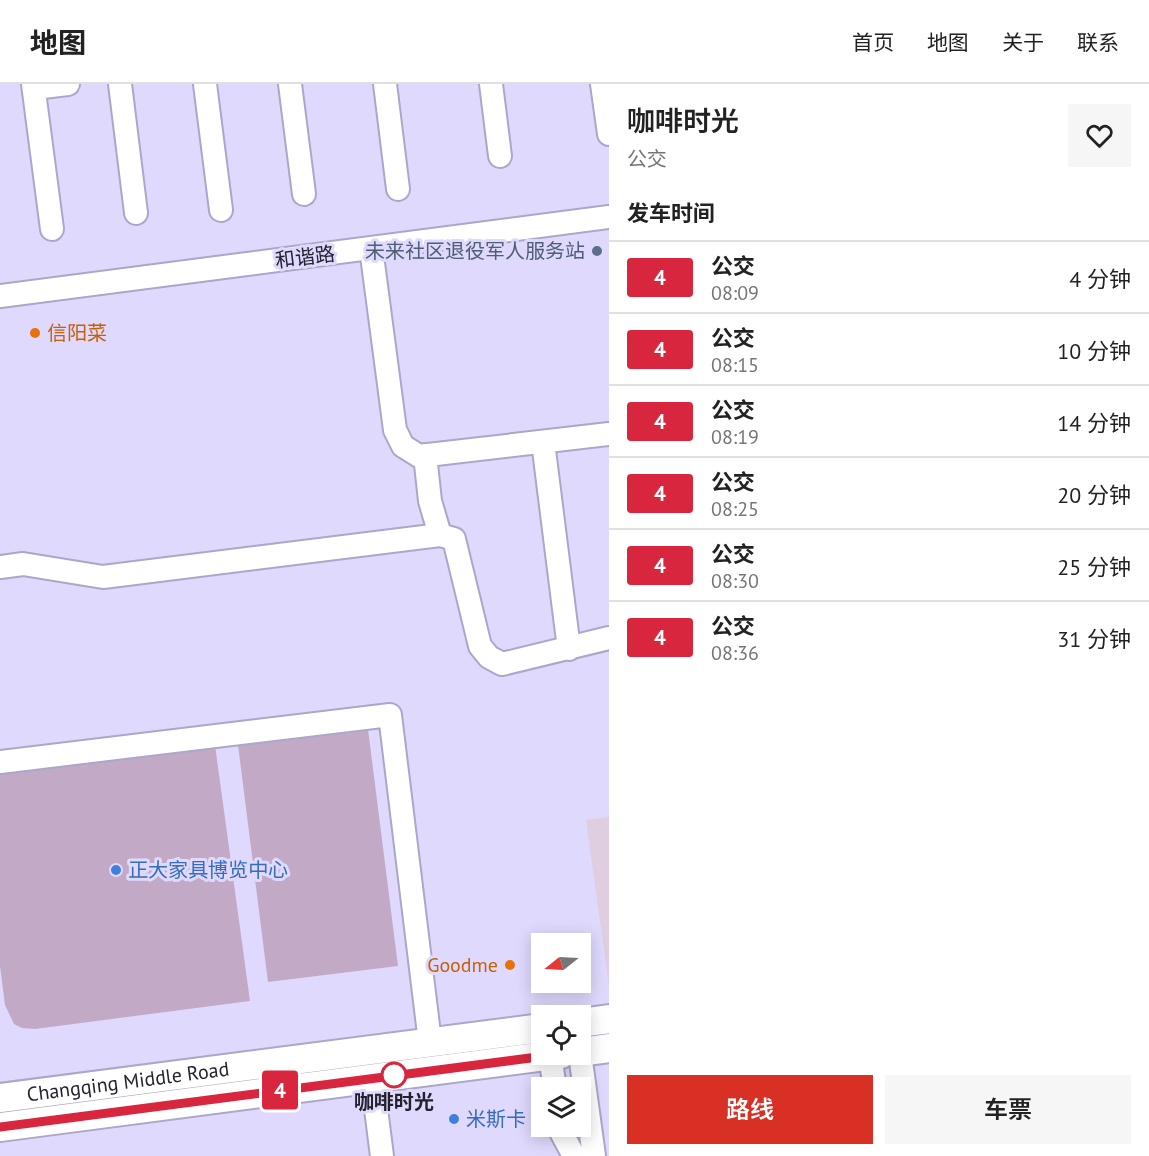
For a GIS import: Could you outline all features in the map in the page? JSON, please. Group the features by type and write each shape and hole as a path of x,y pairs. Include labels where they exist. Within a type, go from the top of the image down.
{"main road":[{"path":"591,1021 609,1019"},
{"name":"Changqing Middle Road","path":"0,1098 531,1029"},
{"path":"591,1051 609,1048"},
{"name":"Changqing Middle Road","path":"0,1127 531,1058"}],"street":[{"path":"52,229 34,86 68,84"},
{"path":"120,84 136,213"},
{"path":"205,84 221,210"},
{"path":"290,84 304,194"},
{"path":"386,84 398,189"},
{"path":"490,84 500,156"},
{"path":"602,84 609,134"},
{"name":"和谐路","path":"0,296 609,217"},
{"path":"371,248 395,430 403,446 419,456 609,434"},
{"path":"543,442 569,648"},
{"path":"425,455 430,501 440,535"},
{"path":"0,567 23,564 103,577 440,535 454,539 480,646 489,657 502,664 609,638"},
{"path":"0,762 390,715 430,1042"},
{"path":"582,1065 594,1156"},
{"path":"372,1078 382,1156"},
{"path":"565,1137 574,1156"}],"shaded area":[{"path":"609,817 609,986 586,820"}],"building":[{"path":"368,729 398,966 268,982 238,745"},
{"name":"正大家具博览中心","path":"215,745 250,1001 35,1029 22,1028 14,1024 5,1005 0,966 0,774"}],"bus line":[{"name":"4","path":"0,1127 531,1058"}],"place":[{"name":"未来社区退役军人服务站","path":"597,251"},
{"name":"信阳菜","path":"35,333"},
{"name":"正大家具博览中心","path":"116,870"},
{"name":"Goodme","path":"510,965"},
{"name":"咖啡时光","path":"394,1075"},
{"name":"米斯卡","path":"454,1119"}]}
